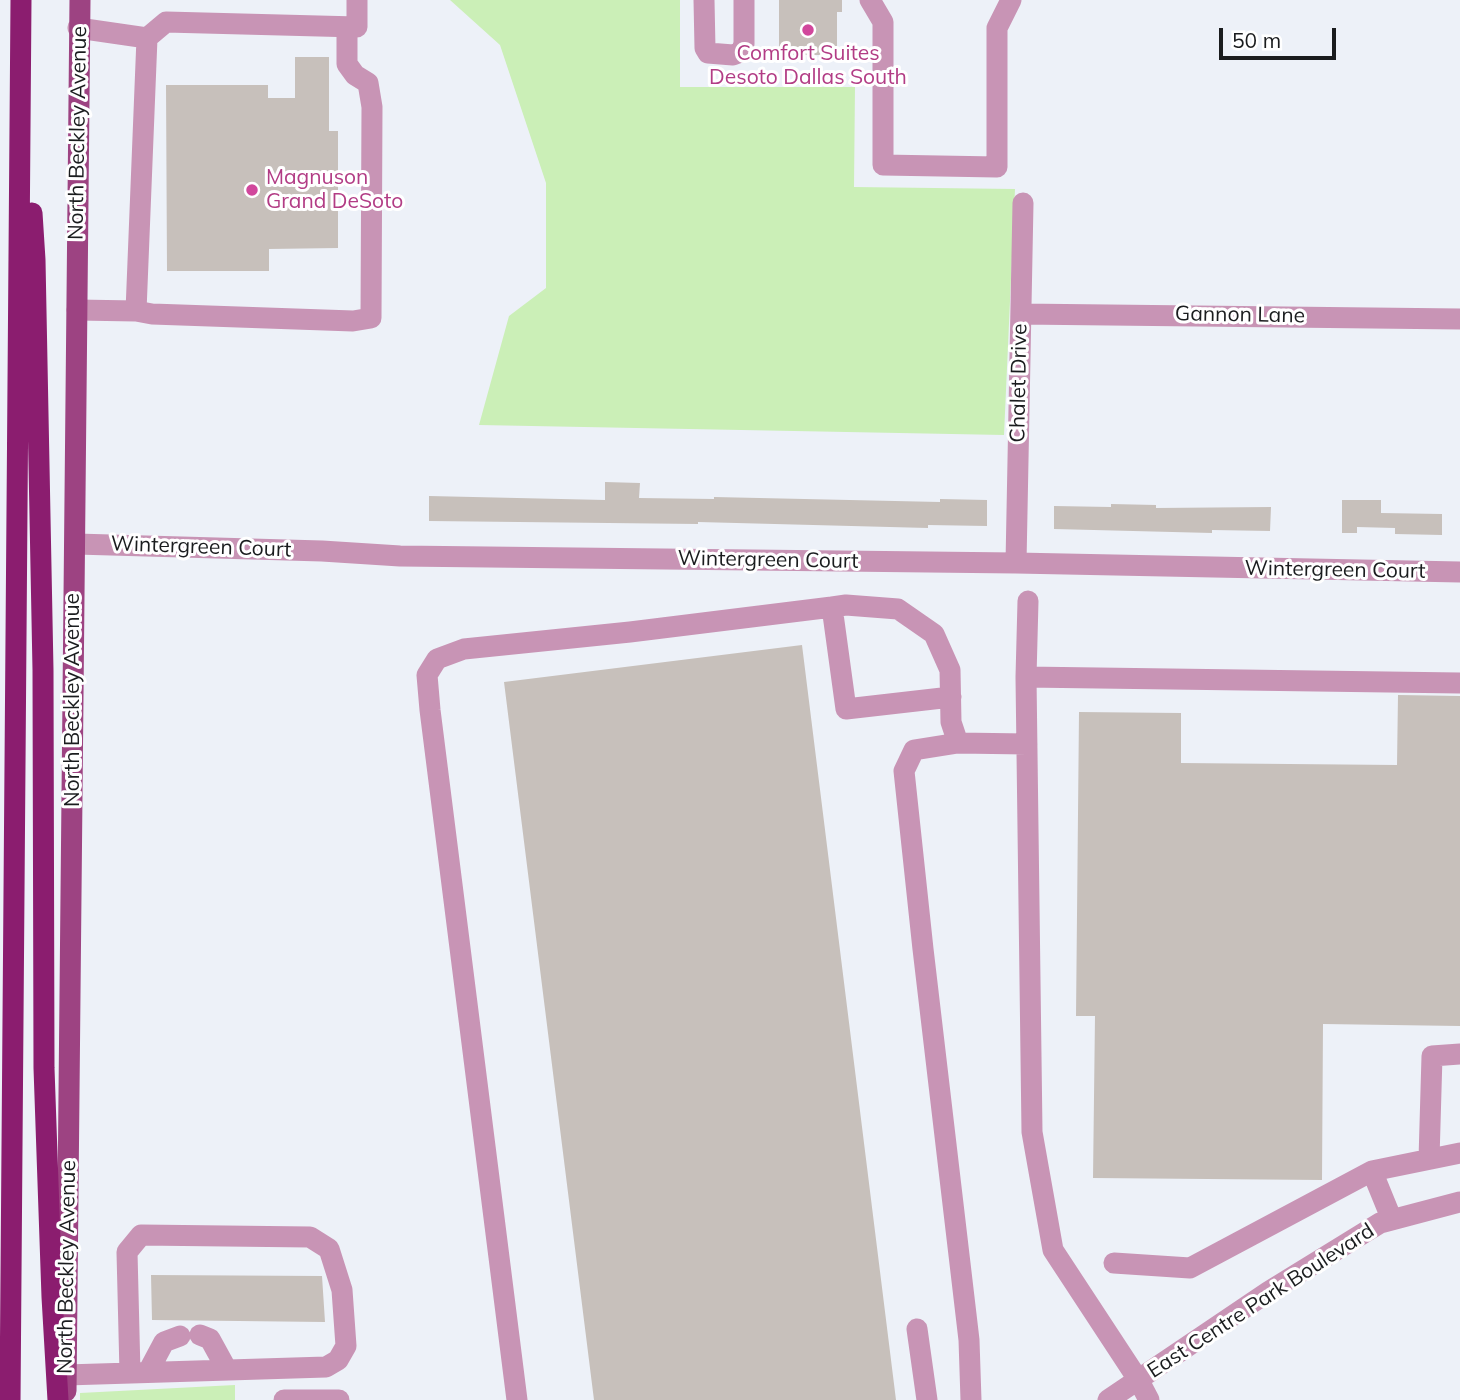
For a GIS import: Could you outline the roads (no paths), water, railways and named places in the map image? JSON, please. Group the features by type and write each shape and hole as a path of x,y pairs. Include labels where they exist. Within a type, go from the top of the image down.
{"highway":[{"path":"10,1400 21,0"},
{"path":"21,54 35,260 43,684 44,1068 58,1400"}],"main road":[{"name":"North Beckley Avenue","path":"66,1400 80,0"}],"street":[{"path":"77,310 353,321 370,318 372,107 368,82 355,75 346,64 357,0"},
{"path":"704,0 705,48 708,53 733,55 741,51 744,44 744,0"},
{"path":"870,0 883,22"},
{"path":"894,0 883,22 883,165 997,167 997,28 1011,0"},
{"path":"136,311 147,38 166,22 352,27"},
{"path":"78,27 147,38"},
{"name":"Chalet Drive","path":"1016,563 1023,203"},
{"name":"Gannon Lane","path":"1021,314 1460,319"},
{"name":"Wintergreen Court","path":"76,544 322,551 400,556 1016,563 1460,572"},
{"path":"1028,601 1026,677 1032,1132 1053,1250 1144,1390"},
{"path":"517,1400 431,724 427,675 437,659 464,649 630,632 846,605 898,609 934,634 950,670 951,722 958,743"},
{"path":"832,607 846,709 951,697"},
{"path":"1026,677 1460,683"},
{"path":"972,1400 969,1340 904,771 914,750 958,743 1027,744"},
{"path":"1429,1159 1433,1056 1460,1054"},
{"path":"1114,1263 1191,1268 1372,1171 1460,1153"},
{"path":"1372,1171 1392,1220"},
{"name":"East Centre Park Boulevard","path":"1108,1400 1144,1390 1268,1292 1380,1223 1460,1202"},
{"path":"66,1375 139,1373 326,1367 338,1360 346,1346 342,1290 329,1249 310,1237 141,1235 127,1252 139,1373"},
{"path":"917,1329 927,1400"},
{"path":"139,1373 164,1342 190,1336 210,1339 227,1370"},
{"path":"284,1400 339,1400"}],"place":[{"name":"Comfort Suites Desoto Dallas South","path":"808,30"},
{"name":"Magnuson Grand DeSoto","path":"252,190"}]}
